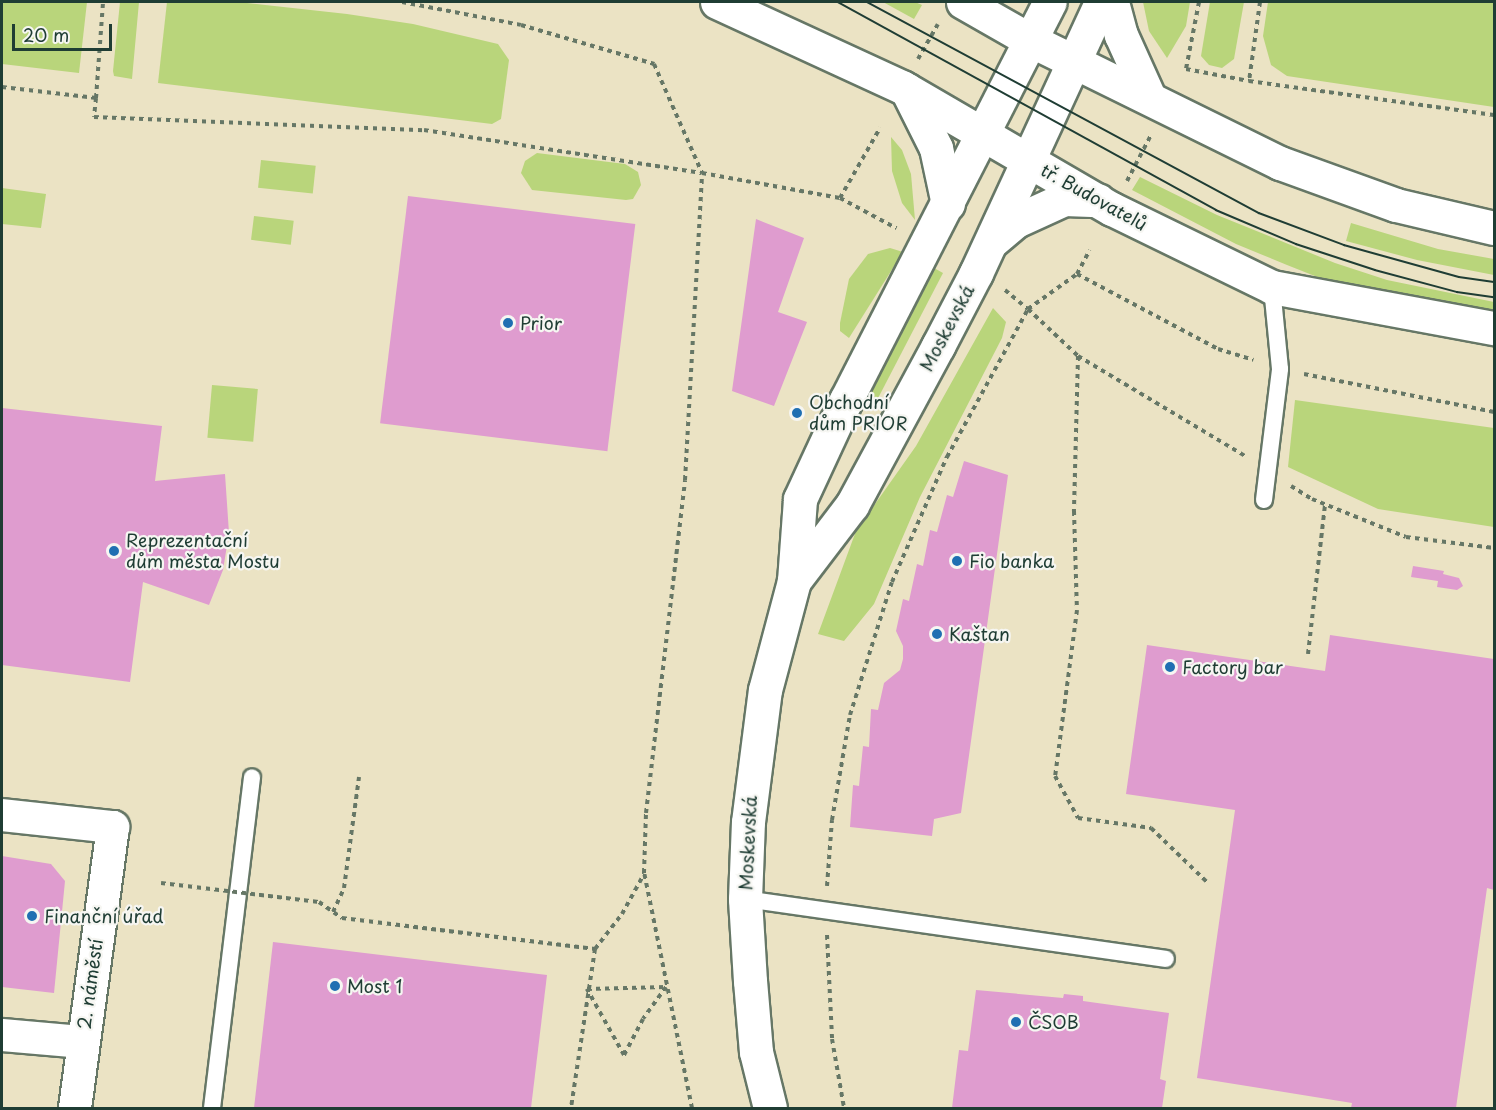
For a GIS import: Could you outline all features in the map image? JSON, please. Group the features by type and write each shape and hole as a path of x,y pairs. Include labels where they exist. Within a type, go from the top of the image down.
{"street":[{"name":"tř. Budovatelů","path":"717,2 912,76 981,133 1028,160 1111,192 1272,287 1494,328"},
{"name":"Moskevská","path":"770,1108 756,1052 745,899 748,822 765,690 794,581 800,499 831,431 948,204 981,133 1050,2"},
{"name":"Moskevská","path":"794,581 852,505 989,244 1072,59 1101,2"},
{"path":"1112,2 1121,35 1149,97"},
{"path":"960,5 1280,163 1334,185 1396,205 1494,228"},
{"path":"912,76 936,148 948,204"},
{"path":"989,244 1016,221 1039,208 1064,199 1111,192"},
{"name":"2. náměstí","path":"2,815 113,827 82,1042 75,1108"},
{"path":"2,1035 82,1042"}],"lane":[{"path":"1264,500 1280,369 1272,287"},
{"path":"212,1108 252,777"},
{"path":"745,899 1166,959"}],"path":[{"path":"103,2 94,117 424,130 702,173 840,198 900,230"},
{"path":"402,2 521,25 654,64 702,173 685,480 646,813 644,873 692,1108"},
{"path":"1199,2 1186,69 1249,81 1494,115"},
{"path":"1249,81 1260,2"},
{"path":"912,76 960,5"},
{"path":"2,87 96,98"},
{"path":"840,198 880,128"},
{"path":"1111,192 1153,131"},
{"path":"844,1108 832,1039 825,910 832,820 850,715 891,582 947,457 1028,309 1077,274 1090,250"},
{"path":"1077,274 1218,349 1280,369 1494,412"},
{"path":"1004,290 1078,356 1325,505 1406,537 1494,548"},
{"path":"1078,356 1074,511 1077,610 1054,776 1078,818 1151,828 1208,884"},
{"path":"1308,654 1325,505"},
{"path":"333,912 344,888 359,777"},
{"path":"571,1108 587,989 595,949 622,914 644,873"},
{"path":"161,883 319,902 342,918 595,949"},
{"path":"587,989 666,987"},
{"path":"587,989 624,1055 666,987"}],"green space":[{"path":"2,2 87,2 79,73 2,64"},
{"path":"120,2 139,2 132,79 114,76 113,71"},
{"path":"167,2 238,2 347,14 413,24 498,44 509,60 501,119 492,124 158,83"},
{"path":"883,2 915,2 922,5 914,19"},
{"path":"1143,2 1190,2 1186,26 1167,58 1149,31"},
{"path":"1210,2 1244,2 1234,59 1222,68 1209,65 1201,56"},
{"path":"1268,2 1494,2 1494,107 1287,76 1271,65 1263,36"},
{"path":"891,137 902,150 911,174 915,220 902,203 892,171"},
{"path":"537,153 625,164 638,172 641,185 633,199 626,200 532,190 521,173 525,161"},
{"path":"261,160 316,166 313,194 258,188"},
{"path":"1140,177 1217,215 1335,263 1387,280 1494,302 1494,320 1335,284 1287,265 1236,244 1132,190"},
{"path":"2,188 46,194 41,228 2,224"},
{"path":"254,216 294,221 291,245 251,240"},
{"path":"1351,223 1438,249 1494,259 1494,275 1417,260 1346,241"},
{"path":"890,248 903,252 849,338 840,331 840,323 849,279 868,254"},
{"path":"934,268 943,273 875,404 868,409 862,399"},
{"path":"993,308 1006,322 1002,338 920,497 874,604 844,641 818,634 856,531 916,446"},
{"path":"212,385 258,389 253,442 207,438"},
{"path":"1295,400 1494,428 1494,527 1378,509 1288,467"}],"building":[{"name":"Prior","path":"408,196 635,224 607,451 380,423"},
{"path":"756,219 804,238 778,312 807,322 774,406 732,391"},
{"name":"Reprezentační dům města Mostu","path":"2,408 162,426 155,481 225,474 229,533 223,570 209,605 143,582 130,682 2,665"},
{"path":"964,461 1008,475 961,813 934,819 932,836 850,827 853,785 859,786 863,746 869,747 871,709 878,710 884,683 900,670 903,659 903,646 896,631 903,599 909,601 917,564 923,566 930,530 937,532 947,495 953,497"},
{"path":"1413,566 1444,571 1443,574 1459,578 1463,586 1457,590 1437,587 1438,581 1411,577"},
{"path":"1330,635 1494,659 1494,890 1487,888 1456,1108 1351,1108 1352,1103 1197,1078 1235,810 1126,794 1147,645 1325,671"},
{"name":"Finanční úřad","path":"2,856 51,864 65,881 54,993 2,987"},
{"path":"273,942 547,975 531,1108 254,1108"},
{"path":"976,990 1063,998 1064,994 1083,996 1083,1001 1169,1013 1160,1079 1166,1081 1162,1108 952,1108 959,1050 968,1051"}],"tram line":[{"path":"838,2 1216,210 1296,244 1375,270 1457,292 1494,297"},
{"path":"867,2 1259,213 1344,245 1459,277 1494,282"}],"place":[{"name":"Prior","path":"508,323"},
{"name":"Obchodní dům PRIOR","path":"797,413"},
{"name":"Reprezentační dům města Mostu","path":"114,551"},
{"name":"Fio banka","path":"957,561"},
{"name":"Kaštan","path":"937,634"},
{"name":"Factory bar","path":"1170,667"},
{"name":"Finanční úřad","path":"32,916"},
{"name":"Most 1","path":"335,986"},
{"name":"ČSOB","path":"1016,1022"}]}
